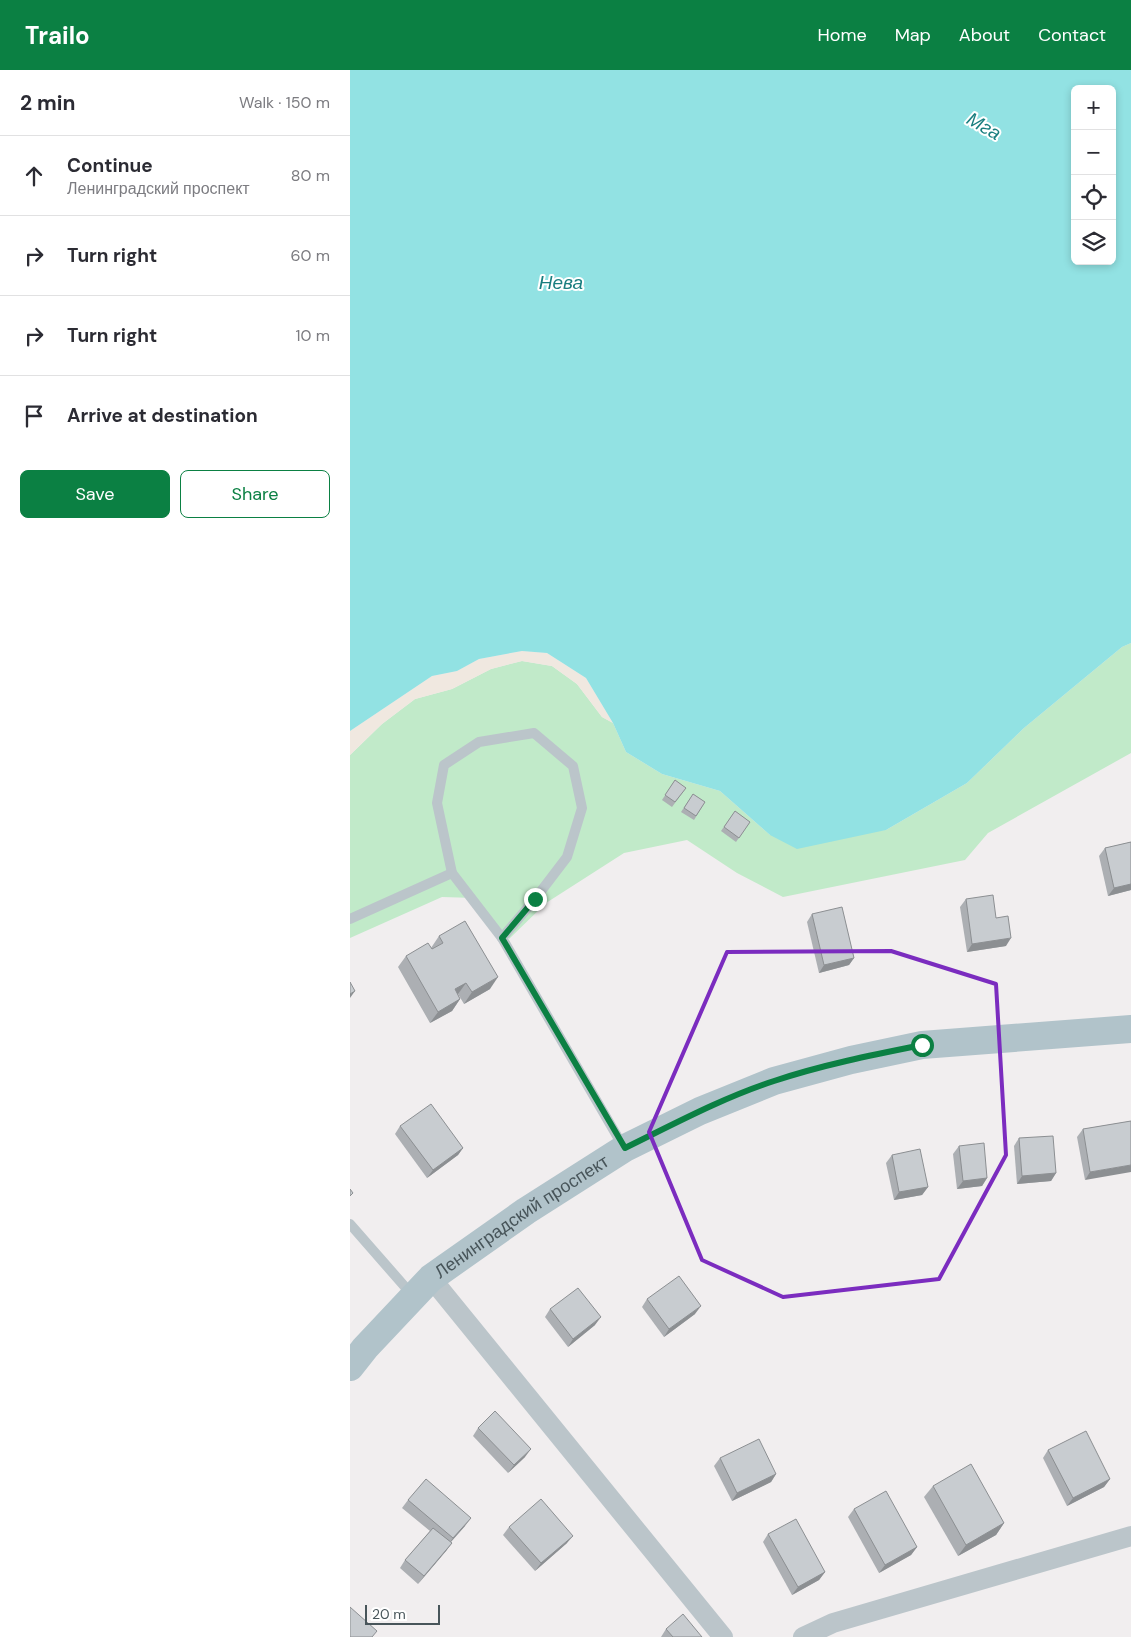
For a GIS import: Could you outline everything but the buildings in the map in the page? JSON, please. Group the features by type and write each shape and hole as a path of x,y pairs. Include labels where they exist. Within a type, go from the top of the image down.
{"main road":[{"name":"Ленинградский проспект","path":"350,1367 365,1348 422,1288 526,1211 625,1148 700,1111 774,1081 851,1060 922,1045 1131,1029"}],"street":[{"path":"422,1288 723,1637"},
{"path":"803,1637 833,1623 1131,1536"}],"lane":[{"path":"502,938 567,857 582,808 574,766 534,733 479,742 444,765 437,803 452,873 502,938 625,1148"},
{"path":"350,919 452,873"},
{"path":"350,1224 422,1288"}],"highlighted area":[{"path":"891,951 996,984 1006,1155 939,1279 783,1297 702,1260 649,1132 727,952"}],"green space":[{"path":"1131,643 1131,753 988,833 965,860 783,897 737,873 687,840 624,853 546,903 509,939 475,898 442,897 350,938 350,755 382,724 415,699 452,689 491,669 522,661 552,666 577,684 602,717 613,723 626,752 662,774 720,791 770,835 886,830 967,783 1024,728 1122,647"}],"sand":[{"path":"522,651 547,653 586,678 613,723 602,717 577,684 552,666 522,661 491,669 452,689 415,699 382,724 350,755 350,731 432,676 457,671 479,659"}],"water":[{"path":"350,70 1131,70 1131,643 1122,647 1024,728 967,783 886,830 797,849 770,835 720,791 662,774 626,752 613,723 586,678 547,653 522,651 479,659 457,671 432,676 350,731"}],"route":[{"path":"535,899 502,938 625,1148 700,1111 774,1081 851,1060 922,1045"}],"water label":[{"name":"Мга","path":"984,126"},
{"name":"Нева","path":"561,282"}]}
